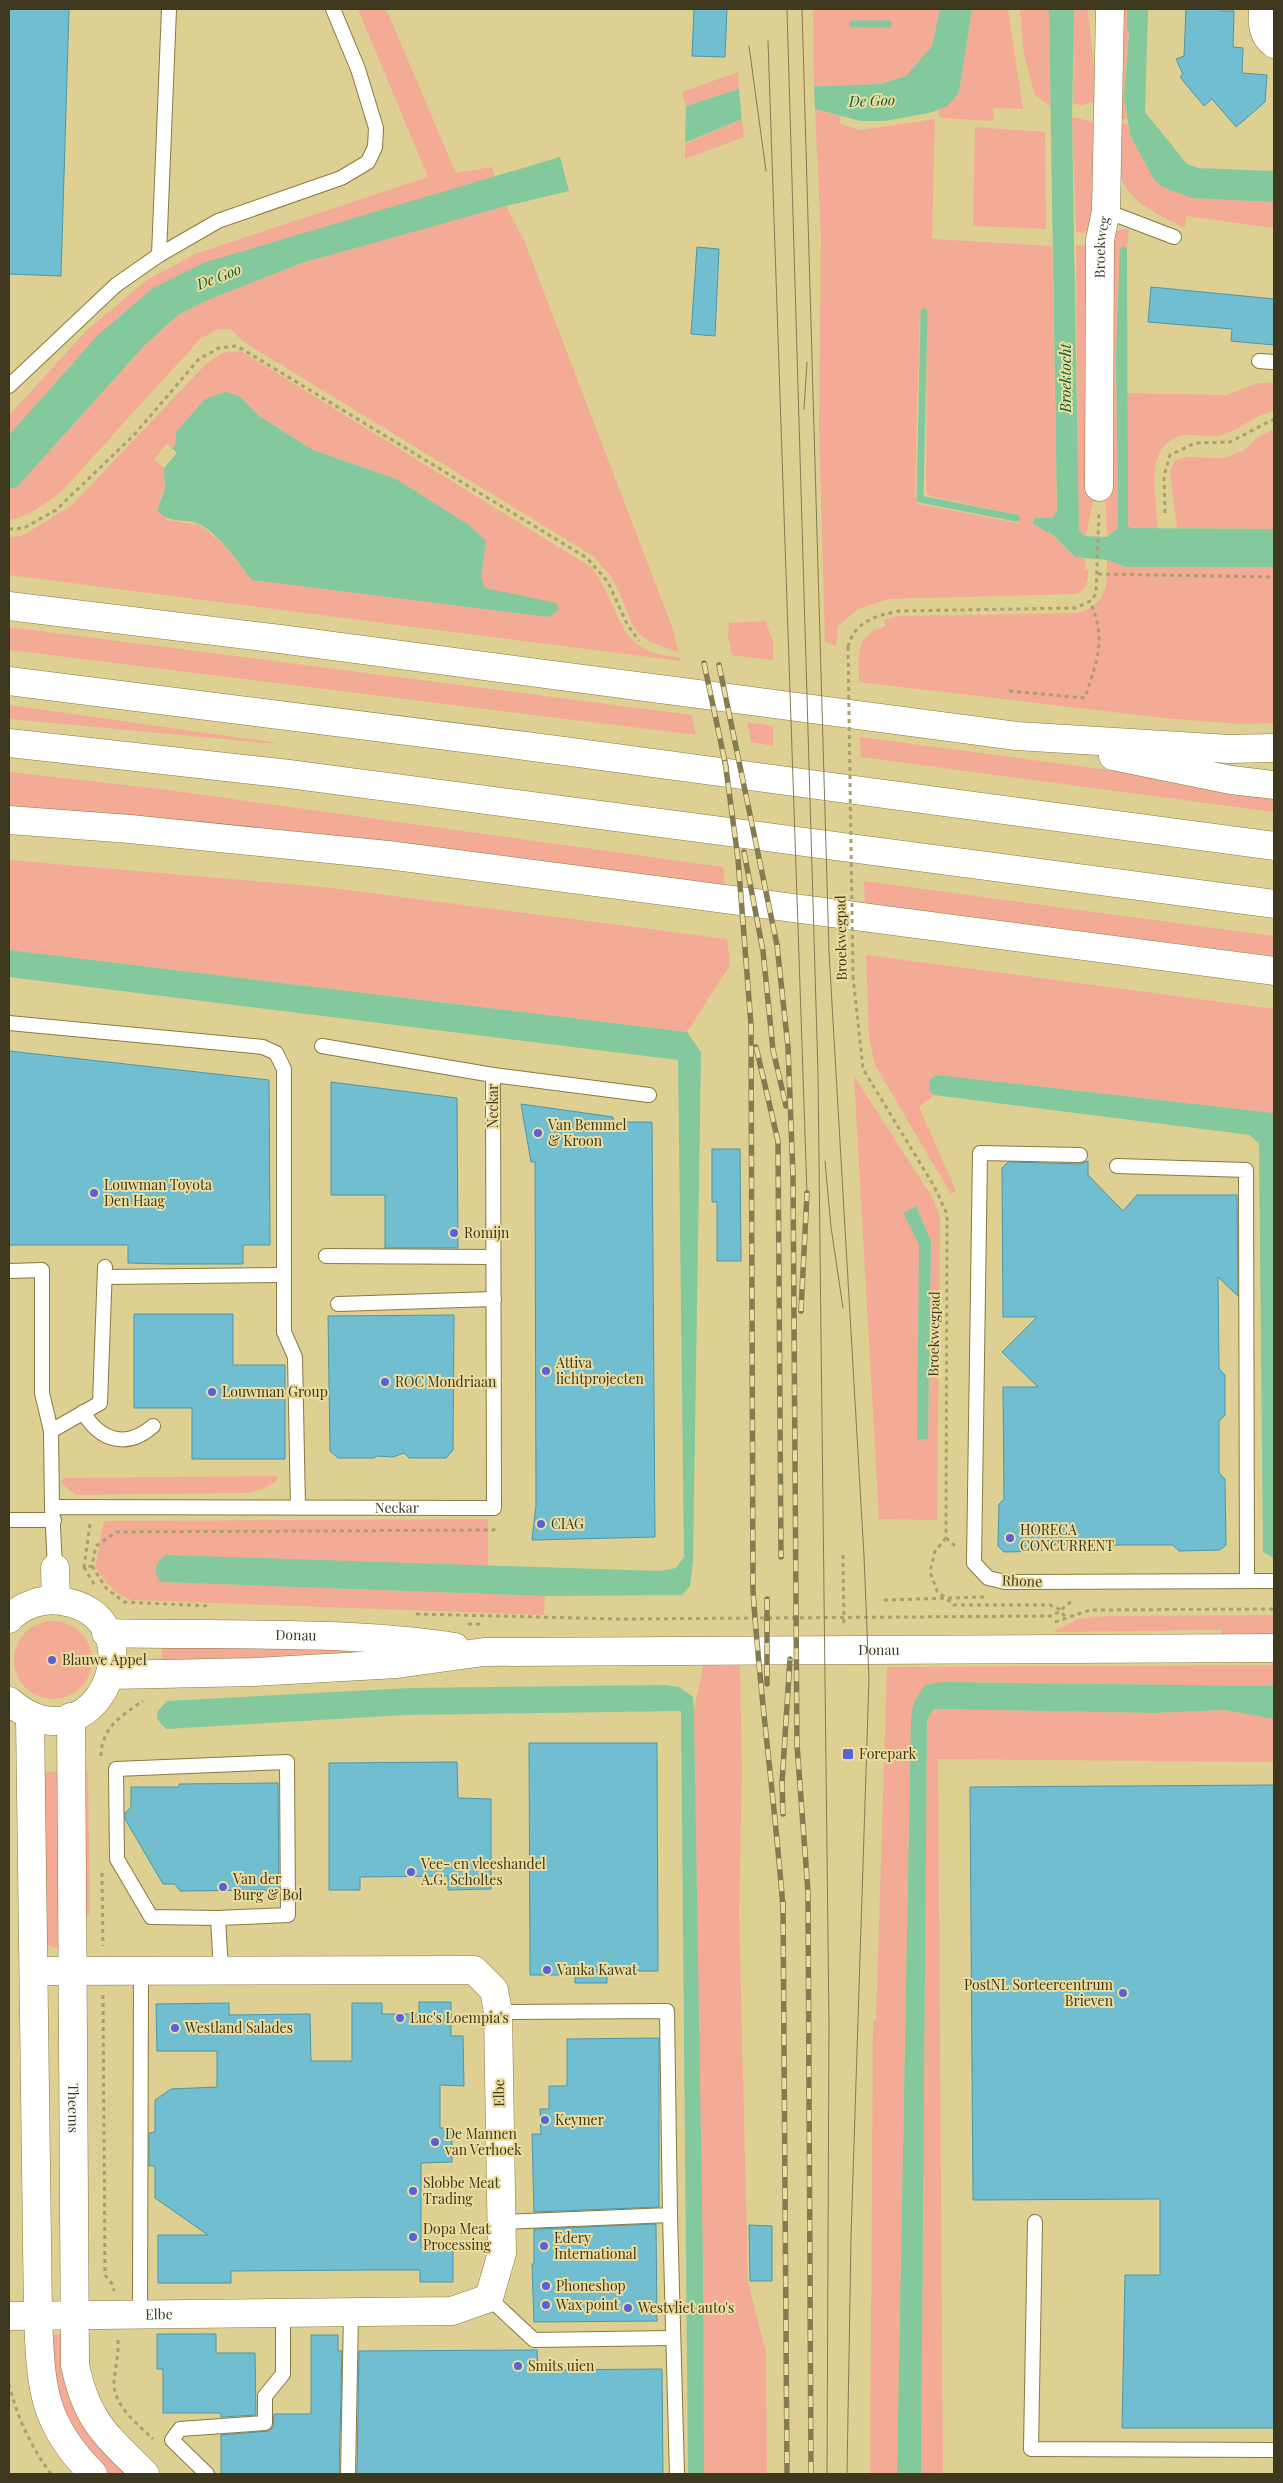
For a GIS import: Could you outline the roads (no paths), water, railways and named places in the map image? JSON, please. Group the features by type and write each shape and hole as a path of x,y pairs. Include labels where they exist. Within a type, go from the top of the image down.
{"main road":[{"name":"Broekweg","path":"1099,487 1100,240 1106,211 1110,9"},
{"path":"1263,9 1262,25 1266,36 1274,44"},
{"path":"9,606 280,639 1017,736 1230,749 1274,748"},
{"path":"9,681 526,746 1274,846"},
{"path":"1017,736 1231,780 1274,785"},
{"path":"9,743 299,775 1274,904"},
{"path":"9,820 167,833 388,855 1274,971"},
{"path":"54,1568 56,1600"},
{"path":"9,1619 32,1603 56,1600 76,1604 86,1609 97,1620 106,1633 113,1653 111,1675 106,1689 97,1701 85,1711 71,1717 51,1720 20,1708 35,1972 38,2316 41,2375 47,2406 60,2435 74,2456 93,2474"},
{"name":"Donau","path":"106,1633 257,1634 398,1639 484,1652"},
{"name":"Donau","path":"111,1675 154,1672 253,1672 397,1664 484,1652 1274,1648"},
{"name":"Theems","path":"71,1717 75,2365 80,2392 101,2430 145,2474"},
{"name":"Elbe","path":"9,2316 452,2311 489,2298 502,2253 498,2012 494,1990 474,1970 35,1972"}],"lane":[{"path":"159,255 169,9"},
{"path":"9,386 116,285 159,255 218,221 342,178 368,162 375,147 376,128 358,69 333,9"},
{"path":"1106,211 1174,237"},
{"path":"1259,361 1274,362"},
{"path":"9,1023 263,1047 276,1053 284,1069 284,1332 295,1357 298,1507"},
{"path":"322,1046 493,1075 649,1095"},
{"name":"Neckar","path":"9,1520 93,1506 494,1508 493,1075"},
{"name":"Rhone","path":"1080,1155 980,1153 974,1563 988,1578 1005,1582 1274,1581"},
{"path":"1117,1166 1246,1170 1246,1581"},
{"path":"326,1256 493,1257"},
{"path":"9,1271 42,1270 42,1392 51,1431 54,1568"},
{"path":"51,1431 100,1403 105,1272 284,1275"},
{"path":"338,1304 494,1299"},
{"path":"83,1412 89,1423 102,1435 116,1438 131,1439 142,1435 153,1426"},
{"path":"287,1762 288,1915 218,1918 151,1917 117,1860 116,1769 287,1762"},
{"path":"218,1918 221,1971"},
{"path":"128,2314 141,1971"},
{"path":"498,2012 667,2012 677,2474"},
{"path":"501,2222 670,2215"},
{"path":"1035,2222 1031,2449 1274,2450"},
{"path":"489,2298 534,2340 673,2338"},
{"path":"348,2474 351,2312"},
{"path":"207,2474 172,2440 180,2429 265,2423 265,2396 283,2374 283,2313"}],"water":[{"name":"De Goo","path":"940,9 972,9 959,92 948,106 929,113 884,121 861,121 815,109 742,119 569,191 506,206 302,263 210,299 178,315 144,346 16,488 9,488 9,435 97,336 153,288 203,263 560,157 686,106 739,89 880,84 906,76 932,46"},
{"name":"Broektocht","path":"1049,9 1074,9 1072,117 1079,531 1086,536 1107,537 1118,528 1116,352 1120,248 1123,246 1127,248 1128,526 1131,528 1274,529 1274,567 1126,567 1107,560 1075,557 1053,535 1033,524 1034,518 1052,518 1057,511"},
{"path":"1127,9 1148,9 1145,112 1187,164 1198,168 1274,171 1274,202 1191,198 1163,187 1155,181 1130,135 1124,97 1129,33 1127,29"},
{"path":"226,392 240,396 259,416 313,450 396,479 469,525 486,541 481,577 485,588 556,603 559,610 548,617 252,580 229,550 209,530 196,523 174,520 163,516 157,511 165,488 164,468 177,453 172,448 175,444 176,432 205,399"},
{"path":"9,950 687,1032 701,1052 693,1561 690,1586 682,1595 545,1596 160,1582 156,1574 157,1564 166,1555 660,1571 676,1568 684,1557 678,1060 9,977"},
{"path":"938,1075 1274,1113 1274,1558 1263,1552 1259,1144 1250,1135 934,1095 929,1090 930,1079"},
{"path":"916,1206 931,1241 928,1439 917,1440 919,1245 903,1213"},
{"path":"942,1682 1274,1686 1274,1719 1225,1710 1153,1713 934,1709 927,1720 921,2474 897,2474 911,1717 914,1702 925,1685"},
{"path":"666,1685 679,1687 693,1697 694,1710 703,2265 704,2474 688,2474 681,1711 406,1715 166,1729 157,1719 158,1711 167,1701 410,1688"}],"waterway":[{"path":"853,24 888,24"},
{"path":"924,312 920,499 1016,518"}],"tram line":[{"path":"787,9 818,1074 829,2024 827,2474"},
{"path":"802,9 829,952 864,1556 869,1679 851,2237 847,2474"},
{"path":"768,41 807,1193"},
{"path":"749,46 766,171"},
{"path":"804,409 807,362"},
{"path":"825,1161 831,1227 843,1308"}],"railway":[{"path":"704,663 726,767"},
{"path":"719,665 777,945 788,1047 793,1176 797,1745 808,1892 811,2474"},
{"path":"725,761 738,859 751,1025 753,1591 783,1908"},
{"path":"744,852 763,951 773,1050 786,1106"},
{"path":"756,1047 778,1141 781,1557"},
{"path":"801,1311 807,1193"},
{"path":"767,1599 767,1684"},
{"path":"783,1814 782,1783 790,1659"},
{"path":"783,1902 787,2474"}],"place":[{"name":"Van Bemmel & Kroon","path":"538,1133"},
{"name":"Louwman Toyota Den Haag","path":"94,1193"},
{"name":"Romijn","path":"454,1233"},
{"name":"Attiva lichtprojecten","path":"546,1371"},
{"name":"ROC Mondriaan","path":"385,1382"},
{"name":"Louwman Group","path":"212,1392"},
{"name":"CIAG","path":"541,1524"},
{"name":"HORECA CONCURRENT","path":"1010,1538"},
{"name":"Blauwe Appel","path":"52,1660"},
{"name":"Forepark","path":"848,1754"},
{"name":"Vee- en vleeshandel A.G. Scholtes","path":"411,1872"},
{"name":"Van der Burg & Bol","path":"223,1887"},
{"name":"Vanka Kawat","path":"547,1970"},
{"name":"PostNL Sorteercentrum Brieven","path":"1123,1993"},
{"name":"Luc's Loempia's","path":"400,2018"},
{"name":"Westland Salades","path":"175,2028"},
{"name":"Keymer","path":"545,2120"},
{"name":"De Mannen van Verhoek","path":"435,2142"},
{"name":"Slobbe Meat Trading","path":"413,2191"},
{"name":"Dopa Meat Processing","path":"413,2237"},
{"name":"Edery International","path":"544,2246"},
{"name":"Phoneshop","path":"546,2286"},
{"name":"Wax point","path":"546,2305"},
{"name":"Westvliet auto's","path":"628,2308"},
{"name":"Smits uien","path":"518,2366"}]}
